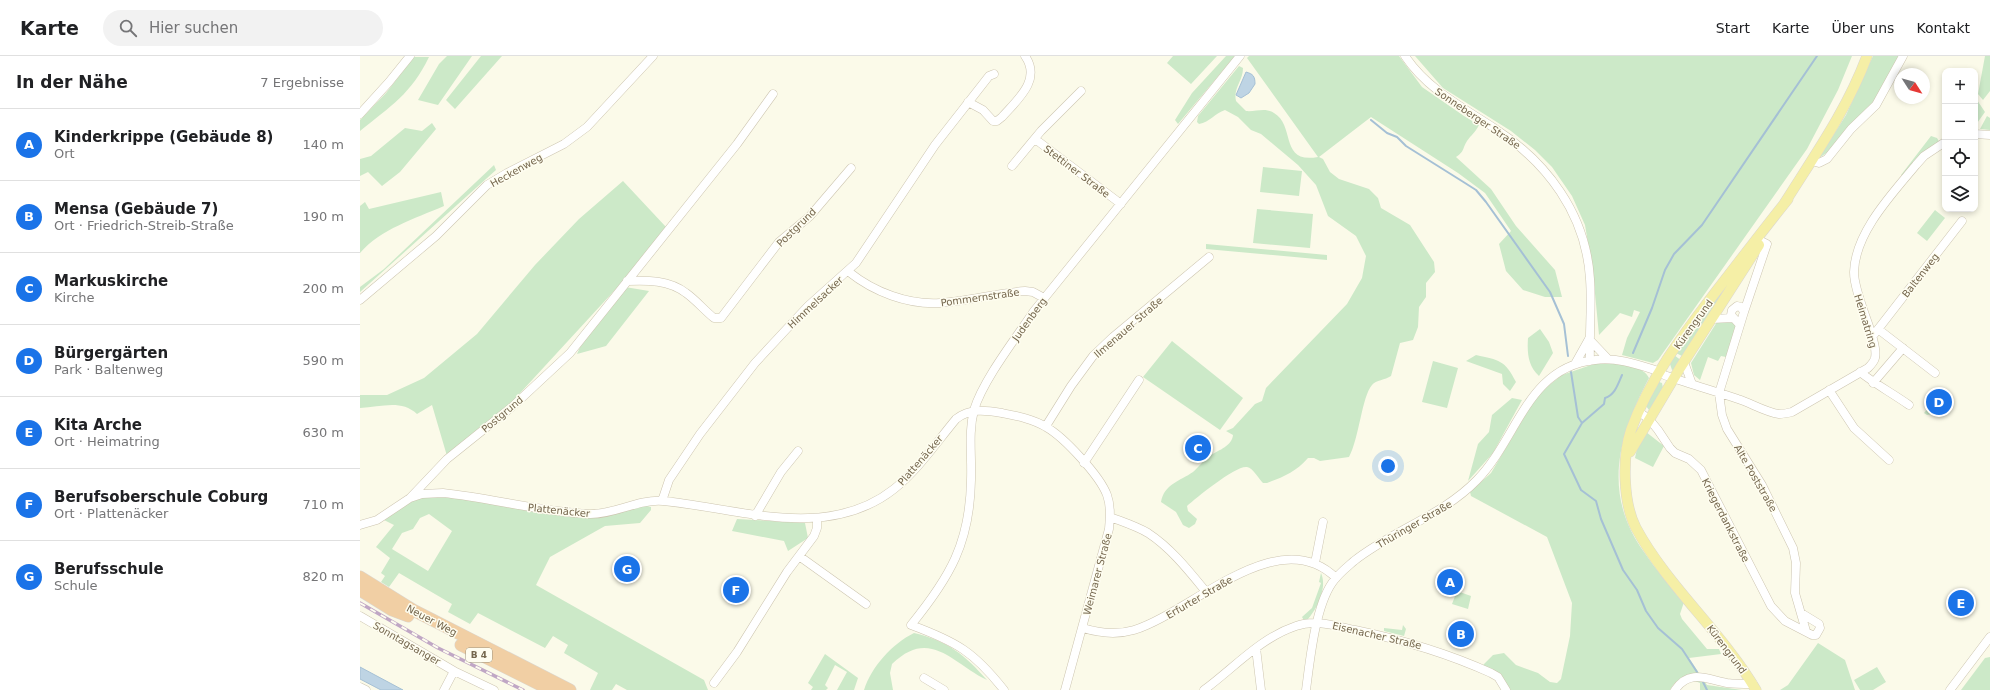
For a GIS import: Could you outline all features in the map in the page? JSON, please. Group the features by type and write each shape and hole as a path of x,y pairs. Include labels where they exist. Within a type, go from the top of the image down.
{"highway":[{"name":"Neuer Weg","path":"360,578 413,610 570,690"},
{"name":"Neuer Weg","path":"360,585 408,616 468,649 551,690"},
{"path":"360,590 392,610 408,616"}],"main road":[{"name":"Kürengrund","path":"1754,687 1724,643 1664,569 1635,526 1626,495 1626,464 1631,431 1659,372 1684,335 1759,240 1788,199 1849,98 1867,56"},
{"name":"Kürengrund","path":"1626,464 1631,450 1649,419 1712,319 1759,240"}],"street":[{"path":"360,114 410,56"},
{"name":"Heckenweg","path":"360,300 436,236 487,185 564,144 587,127 653,56"},
{"path":"968,102 982,110 993,121 997,121 1002,117 1030,82 1032,73 1025,56"},
{"name":"Judenberg","path":"1004,690 985,666 964,649 948,639 911,625 942,585 960,548 971,502 970,446 974,410 983,390 1006,352 1044,298 1240,56"},
{"name":"Sonneberger Straße","path":"1405,56 1416,71 1439,92 1528,153 1542,167 1561,192 1580,229 1589,264 1591,297 1589,339 1592,360"},
{"path":"1812,160 1819,163 1827,159 1851,129 1876,105 1903,56"},
{"name":"Himmelsacker","path":"662,501 669,480 700,434 756,363 808,306 849,272 866,251 936,145 989,76 994,74"},
{"name":"Stettiner Straße","path":"1012,166 1034,140 1081,91"},
{"name":"Postgrund","path":"360,526 377,520 410,498 447,459 513,406 576,346 627,280 737,144 774,94"},
{"path":"1978,134 1990,135"},
{"name":"Stettiner Straße","path":"1034,140 1039,142 1121,204"},
{"name":"Heimatring","path":"1659,372 1668,373 1674,378 1779,414 1792,412 1868,368 1875,359 1875,347 1858,299 1855,284 1855,265 1858,245 1867,228 1924,156 1942,144"},
{"name":"Postgrund","path":"627,280 649,280 668,284 686,293 714,318 721,318 779,242 810,216 851,168"},
{"name":"Baltenweg","path":"1872,337 1962,221"},
{"name":"Alte Poststraße","path":"1759,240 1767,244 1719,393 1722,415 1727,429 1762,486 1793,548 1796,563 1795,593 1806,631"},
{"name":"Ilmenauer Straße","path":"1046,426 1071,386 1098,352 1209,257"},
{"name":"Pommernstraße","path":"849,272 865,283 885,293 916,302 942,303 1025,290 1033,292 1044,298"},
{"path":"1732,318 1732,310 1737,306 1741,307 1744,312"},
{"path":"1712,319 1732,318 1740,325"},
{"path":"1878,329 1935,373"},
{"path":"1589,339 1608,359"},
{"name":"Sonneberger Straße","path":"1575,364 1589,339"},
{"path":"1873,383 1903,348"},
{"name":"Thüringer Straße","path":"1306,690 1317,622 1327,592 1336,578 1362,555 1386,538 1439,510 1464,492 1494,460 1534,394 1553,376 1575,364 1592,360 1608,359 1618,360 1659,372"},
{"path":"1684,362 1692,384"},
{"path":"1860,372 1873,383 1883,387 1908,405"},
{"path":"1084,463 1139,380"},
{"path":"1829,390 1854,428 1889,460"},
{"name":"Weimarer Straße","path":"974,410 992,411 1019,417 1046,426 1067,443 1099,480 1107,495 1110,518 1107,536 1065,690"},
{"name":"Plattenäcker","path":"410,498 422,494 443,493 590,514 639,502 662,501 755,516 816,518 835,516 861,508 887,494 913,472 956,419 963,414 974,410"},
{"name":"Kriegerdankstraße","path":"1639,412 1649,419 1670,448 1689,459 1701,470 1775,612 1791,625 1806,631"},
{"path":"755,516 781,472 798,451"},
{"path":"714,683 737,652 787,572 816,532 816,518"},
{"path":"1110,518 1135,526 1158,541 1179,560 1207,592"},
{"path":"1315,563 1323,522"},
{"path":"799,556 866,604"},
{"name":"Erfurter Straße","path":"1083,628 1104,633 1132,630 1158,620 1244,571 1272,560 1291,559 1315,563 1326,569 1336,578"},
{"path":"1801,613 1818,624 1820,628 1816,635 1812,635 1806,631"},
{"name":"Sonntagsanger","path":"360,616 454,671 494,690"},
{"path":"1204,690 1256,648 1294,626 1317,622"},
{"name":"Eisenacher Straße","path":"1317,622 1378,635 1436,650 1491,673 1498,678 1506,690"},
{"path":"1950,690 1990,638"},
{"path":"1256,648 1261,690"},
{"path":"444,690 454,671"},
{"path":"1675,690 1684,681 1698,676 1754,687"},
{"path":"924,678 944,690"},
{"path":"360,687 366,690"}],"green space":[{"path":"447,56 472,56 438,105 418,100 439,64"},
{"path":"481,56 502,56 455,109 446,100"},
{"path":"1173,56 1217,56 1191,84 1167,63"},
{"path":"1226,56 1235,56 1178,124 1175,120 1192,93"},
{"path":"1249,56 1399,56 1422,87 1479,125 1467,141 1462,151 1456,157 1491,189 1516,226 1555,270 1562,297 1545,297 1523,290 1506,271 1499,244 1511,231 1485,193 1458,173 1371,117 1319,157 1323,159 1330,172 1339,179 1369,189 1378,198 1381,208 1410,225 1434,262 1435,272 1426,283 1426,297 1419,307 1418,327 1413,340 1400,343 1391,376 1372,385 1366,398 1349,457 1320,461 1314,458 1308,458 1294,470 1267,483 1263,483 1254,471 1247,467 1234,471 1187,506 1188,511 1197,519 1195,524 1189,528 1183,525 1176,512 1161,502 1165,491 1173,484 1193,472 1208,457 1228,445 1233,435 1226,431 1233,428 1255,404 1262,401 1266,388 1347,304 1362,278 1366,256 1356,236 1328,216 1316,185 1298,165 1261,134 1251,130 1238,117 1225,110 1203,123 1199,124 1197,122 1198,116 1239,66 1243,68 1243,73 1235,96 1236,101 1246,111 1267,110 1274,113 1281,119 1285,126 1293,150 1298,155 1306,158 1318,157 1247,58"},
{"path":"1415,56 1852,56 1838,90 1807,149 1658,360 1653,363 1622,355 1627,338 1640,312 1634,310 1632,317 1620,313 1599,335 1593,273 1585,225 1572,196 1552,167 1535,150 1511,131 1443,88"},
{"path":"1873,56 1899,56 1875,101 1831,150 1819,158 1846,115"},
{"path":"1985,56 1990,56 1990,91 1983,100 1978,94"},
{"path":"414,57 429,57 415,81 407,90 391,106 360,131 360,120 386,93"},
{"path":"1978,102 1985,112 1978,122"},
{"path":"1987,116 1990,118 1990,130 1980,129"},
{"path":"432,123 436,129 400,172 382,186 368,172 360,176 360,159 371,156 405,128 422,131"},
{"path":"1931,136 1937,138 1940,143 1925,151 1903,176 1901,175"},
{"path":"494,165 496,170 360,292 360,287 384,269"},
{"path":"1263,167 1302,171 1299,196 1260,192"},
{"path":"623,181 666,227 625,279 510,404 447,456 432,405 417,414 411,409 397,405 360,408 360,395 387,395 424,378 477,334 535,265 579,219"},
{"path":"441,192 444,206 388,231 378,237 360,253 360,206 365,202 369,209"},
{"path":"1257,209 1313,214 1310,248 1253,243"},
{"path":"1935,210 1945,218 1927,241 1917,233"},
{"path":"1206,244 1327,255 1327,260 1206,249"},
{"path":"1747,257 1684,357 1676,353"},
{"path":"625,287 649,291 606,346 577,354 580,347"},
{"path":"1733,321 1737,328 1726,357 1721,356 1718,361 1708,357 1700,380 1694,375 1691,363 1717,322"},
{"path":"1540,329 1549,342 1553,353 1539,376 1530,364 1528,354 1528,338"},
{"path":"1172,341 1243,398 1220,430 1143,377"},
{"path":"1476,355 1496,360 1505,365 1516,382 1510,391 1503,384 1502,374 1466,361"},
{"path":"1674,355 1682,361 1675,369 1672,370 1670,364"},
{"path":"1433,361 1458,368 1447,408 1422,402"},
{"path":"1594,364 1616,364 1633,367 1640,369 1649,378 1629,422 1623,443 1619,465 1619,487 1623,508 1631,530 1644,552 1658,572 1684,602 1680,614 1682,619 1707,649 1719,649 1721,654 1689,658 1707,685 1742,690 1700,690 1700,683 1683,679 1679,680 1670,690 1509,690 1482,666 1493,655 1504,653 1516,665 1538,673 1550,682 1557,683 1561,679 1570,636 1572,603 1547,537 1471,496 1470,492 1491,473 1538,394 1562,375"},
{"path":"1659,382 1662,383 1663,388 1649,410 1646,406"},
{"path":"1939,395 1946,398 1942,412 1927,415 1924,413"},
{"path":"1512,398 1522,400 1493,453 1468,481 1478,444 1489,432 1492,415"},
{"path":"1646,432 1664,446 1653,467 1635,458 1638,444"},
{"path":"435,494 594,517 639,504 651,507 651,510 640,523 605,526 550,557 536,585 704,680 708,690 627,690 616,684 612,690 590,690 598,673 564,653 568,645 553,636 545,648 478,613 470,624 448,612 452,604 399,573 389,587 381,582 385,576 381,573 390,558 376,547 394,525 384,520 410,501","holes":["429,514 452,531 428,571 392,549 402,533 413,529 420,518"]},
{"path":"737,519 805,523 808,538 788,551 784,541 732,531"},
{"path":"1321,573 1323,586 1320,599 1317,606 1305,622 1302,617 1312,608 1321,583 1319,582"},
{"path":"1457,591 1471,596 1468,609 1452,604"},
{"path":"1403,625 1406,629 1404,636 1384,631 1384,628 1402,630"},
{"path":"914,633 937,640 955,650 971,663 987,680 941,652 930,648 918,648 906,653 892,664 890,673 893,690 864,690 872,673 884,657 898,643"},
{"path":"1818,643 1845,660 1855,690 1780,690 1788,685"},
{"path":"825,654 858,678 854,690 837,690 847,672 835,665 825,685 828,688 826,690 811,690 813,687 808,683"},
{"path":"1990,657 1990,690 1961,690 1985,658"},
{"path":"1877,667 1886,682 1873,690 1860,690 1854,680"}],"water":[{"path":"1246,72 1253,76 1255,79 1255,84 1249,93 1241,98 1236,95"},
{"path":"360,667 403,690 381,690 360,679"}],"waterway":[{"path":"1633,353 1652,308 1665,270 1674,254 1702,225 1817,56"},
{"path":"1371,120 1387,133 1397,137 1406,146 1476,190 1550,292 1564,324 1568,356"},
{"path":"1571,372 1578,417 1582,423"},
{"path":"1622,375 1614,392 1605,398 1604,404 1582,423 1564,454 1581,490 1596,501 1601,519 1623,570 1637,590 1646,611 1658,628 1682,649 1697,672"},
{"path":"1702,680 1707,690"}],"railway":[{"path":"360,603 438,648 523,690"}],"place":[{"name":"Bürgergärten","path":"1939,402"},
{"name":"Markuskirche","path":"1198,448"},
{"name":"Berufsschule","path":"627,569"},
{"name":"Kinderkrippe (Gebäude 8)","path":"1450,582"},
{"name":"Berufsoberschule Coburg","path":"736,590"},
{"name":"Kita Arche","path":"1961,603"},
{"name":"Mensa (Gebäude 7)","path":"1461,634"}]}
